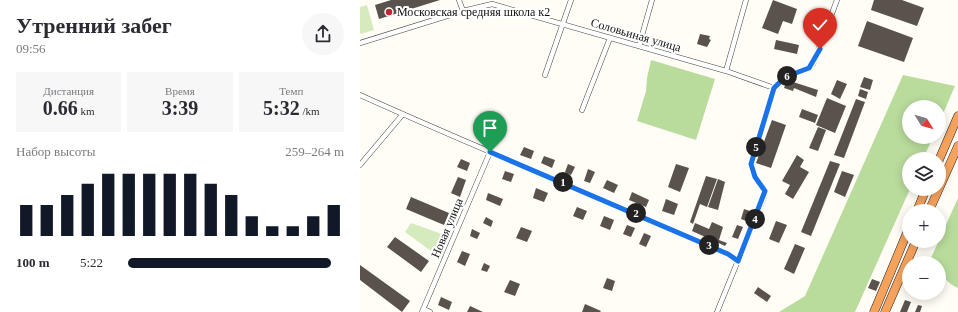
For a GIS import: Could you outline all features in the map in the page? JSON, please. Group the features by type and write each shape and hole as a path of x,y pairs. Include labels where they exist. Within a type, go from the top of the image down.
{"highway":[{"path":"942,152 958,116"},
{"path":"932,204 958,146"},
{"path":"874,312 902,245"},
{"path":"885,312 913,248"}],"street":[{"path":"459,0 463,11"},
{"path":"545,75 572,0"},
{"path":"639,46 652,0"},
{"path":"726,71 746,0"},
{"path":"717,312 765,191 755,177 751,164 774,88 785,77 809,68 813,64 837,0"},
{"path":"360,43 492,2"},
{"name":"Соловьиная улица","path":"492,2 726,71 774,88"},
{"path":"582,110 610,38"},
{"path":"360,95 490,152 666,226 728,254 738,261"},
{"path":"360,165 403,114"},
{"name":"Новая улица","path":"423,311 490,152"},
{"path":"423,311 430,312"}],"green space":[{"path":"367,5 374,30 360,34 360,7"},
{"path":"651,60 715,79 696,140 637,121 646,91"},
{"path":"903,75 955,86 946,107 946,100 902,100 902,144 930,144 926,152 902,152 902,196 907,196 855,312 779,312 805,296"},
{"path":"958,198 958,288 946,279 946,256 932,256 936,248 946,248 946,225"},
{"path":"411,223 442,234 435,251 431,251 405,232"}],"building":[{"name":"Московская средняя школа к2","path":"391,0 440,0 379,19 375,5"},
{"path":"773,0 797,9 792,24 783,21 778,34 762,28"},
{"path":"874,0 902,0 924,8 917,26 871,10"},
{"path":"867,21 913,38 904,62 858,46"},
{"path":"700,34 710,36 709,39 711,40 707,47 697,44"},
{"path":"776,40 799,45 797,54 774,49"},
{"path":"864,77 873,80 870,90 860,87"},
{"path":"787,80 818,90 816,97 794,88 793,91 784,88"},
{"path":"837,80 847,84 840,99 831,94"},
{"path":"860,89 868,92 866,99 858,96"},
{"path":"827,98 846,106 835,133 816,125"},
{"path":"856,99 865,102 844,158 834,155"},
{"path":"802,109 818,115 815,123 799,117"},
{"path":"772,120 786,125 771,168 756,163"},
{"path":"818,127 826,130 818,151 809,148"},
{"path":"524,147 534,151 531,159 520,155"},
{"path":"797,155 804,160 800,167 809,172 793,199 785,194 790,185 782,181"},
{"path":"544,156 555,160 552,168 541,163"},
{"path":"461,159 470,163 467,171 457,167"},
{"path":"830,161 840,164 811,236 801,232"},
{"path":"568,164 575,167 571,175 565,172"},
{"path":"676,164 689,168 680,192 668,187"},
{"path":"588,169 595,172 590,183 584,181"},
{"path":"505,171 514,174 511,182 502,179"},
{"path":"842,171 854,175 845,197 834,192"},
{"path":"706,176 717,179 707,207 700,204 693,224 690,222"},
{"path":"458,177 466,180 460,197 451,193"},
{"path":"718,179 725,182 718,210 708,207"},
{"path":"607,180 618,185 614,193 603,188"},
{"path":"536,188 548,193 544,202 533,198"},
{"path":"632,192 649,200 646,207 629,200"},
{"path":"488,193 503,199 500,206 486,200"},
{"path":"411,197 449,213 444,225 406,209"},
{"path":"666,199 678,204 674,215 662,211"},
{"path":"577,207 587,211 583,220 573,216"},
{"path":"744,209 750,211 746,221 741,219"},
{"path":"604,216 614,220 610,230 600,226"},
{"path":"486,217 493,221 491,227 483,223"},
{"path":"776,221 787,225 779,243 769,239"},
{"path":"712,222 723,227 719,240 727,243 725,246 692,231 695,223 709,229"},
{"path":"627,225 635,228 631,237 623,234"},
{"path":"737,225 743,227 738,239 732,237"},
{"path":"521,227 532,231 527,242 516,238"},
{"path":"472,229 480,233 477,239 470,236"},
{"path":"644,233 651,236 646,247 639,244"},
{"path":"395,237 429,261 421,272 387,247"},
{"path":"795,244 805,248 794,274 784,269"},
{"path":"462,251 470,254 465,266 457,262"},
{"path":"484,263 490,266 487,272 481,270"},
{"path":"360,265 410,301 402,312 360,280"},
{"path":"607,278 615,281 612,291 603,288"},
{"path":"872,279 880,282 876,291 868,288"},
{"path":"510,280 520,284 515,296 504,292"},
{"path":"758,287 771,296 767,302 754,293"},
{"path":"441,297 452,302 449,310 438,305"},
{"path":"905,300 911,302 907,312 900,312"},
{"path":"585,304 601,311 582,312"},
{"path":"918,305 922,306 920,312 915,312"},
{"path":"470,306 483,312 467,312"}],"place":[{"name":"Московская средняя школа к2","path":"389,12"}],"route":[{"path":"490,152 645,217 728,254 738,261 764,197 765,191 755,177 751,164 774,88 785,77 809,68 813,64 820,49"}]}
